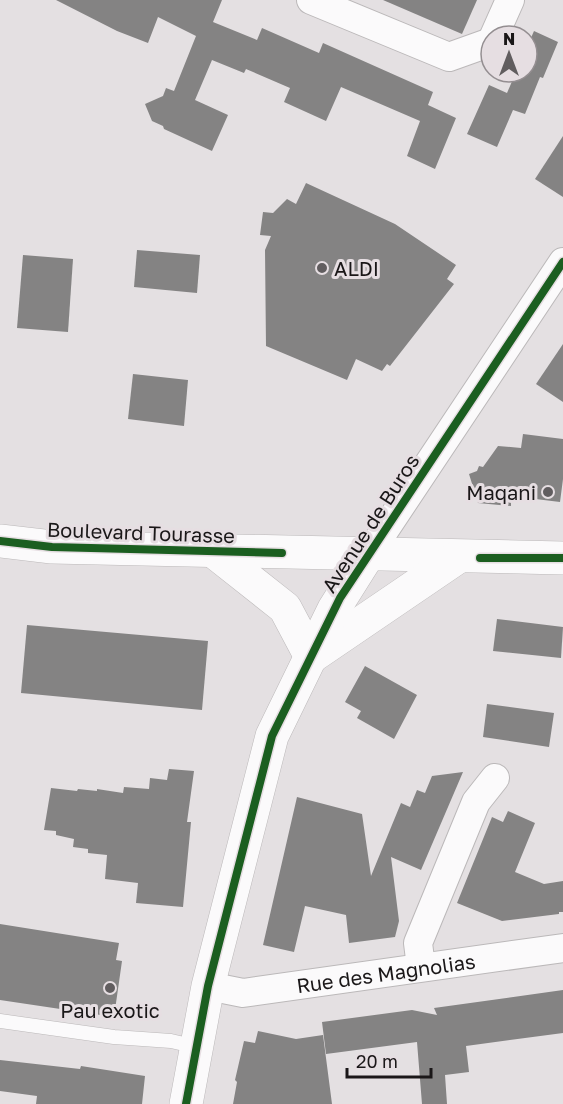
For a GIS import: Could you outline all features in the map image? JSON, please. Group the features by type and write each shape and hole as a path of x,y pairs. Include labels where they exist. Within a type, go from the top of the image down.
{"main road":[{"name":"Boulevard Tourasse","path":"0,542 52,547 563,558"},
{"path":"213,551 285,608 311,657 458,557"},
{"name":"Avenue de Buros","path":"186,1104 208,986 272,736 340,598 368,555"}],"street":[{"path":"311,0 449,57 479,46"},
{"path":"499,24 510,0"},
{"name":"Avenue de Buros","path":"368,555 563,262"},
{"path":"421,967 418,943 476,802 495,778"},
{"name":"Rue des Magnolias","path":"208,986 243,993 563,948"}],"lane":[{"path":"0,1021 114,1037 171,1041 197,1047"}],"building":[{"path":"56,0 222,0 213,22 257,40 262,28 319,53 323,43 433,92 428,105 456,118 435,169 407,156 420,121 341,87 326,121 284,102 290,88 246,69 244,73 212,60 195,100 228,115 212,151 152,121 145,104 163,96 166,88 174,91 196,36 158,17 148,43 117,31"},
{"path":"383,0 477,0 462,34"},
{"path":"539,33 558,42 543,78 540,77 539,79"},
{"path":"511,84 537,84 525,114 513,110 497,147 467,134 489,85 507,93"},
{"path":"563,136 563,197 535,179"},
{"path":"306,183 395,224 456,265 447,279 454,284 390,366 387,364 382,371 356,359 347,380 266,346 265,250 271,236 260,235 263,212 273,213 287,199 296,204"},
{"path":"137,250 200,255 197,293 134,287"},
{"path":"23,255 73,259 68,332 17,328"},
{"path":"563,344 563,402 536,384"},
{"path":"133,374 188,380 184,426 128,419"},
{"path":"523,434 563,439 563,479 560,502 511,496 511,506 478,503 469,474 477,471 479,466 483,467 498,446 521,448"},
{"path":"497,619 563,627 561,658 493,651"},
{"path":"27,625 208,641 202,710 21,693"},
{"path":"365,666 417,695 394,739 357,718 361,711 345,702"},
{"path":"487,704 554,713 549,747 483,737"},
{"path":"169,769 194,771 187,822 191,822 183,907 136,903 138,883 105,879 107,855 88,853 88,849 73,847 74,839 56,835 56,831 44,830 51,788 77,791 78,789 97,791 97,789 123,793 124,787 149,789 150,778 167,780"},
{"path":"463,772 421,870 391,857 399,921 395,937 349,943 346,915 305,906 294,952 263,945 297,797 362,814 371,876 401,803 410,807 417,790 425,793 432,776"},
{"path":"508,811 535,823 515,872 544,884 563,881 563,912 502,921 457,903 492,817 503,822"},
{"path":"0,924 119,943 116,960 122,961 114,1017 0,1000"},
{"path":"563,990 563,1033 466,1046 469,1072 445,1075 447,1104 422,1104 417,1042 326,1054 322,1022 412,1010 437,1015 434,1008"},
{"path":"258,1031 296,1039 323,1035 332,1104 233,1104 237,1082 235,1080 244,1041 255,1043"},
{"path":"0,1060 80,1069 81,1066 145,1076 142,1104 36,1104 37,1096 0,1091"}],"cycle path":[{"path":"186,1104 208,986 272,736 340,598 563,262"},
{"path":"0,541 52,547 282,553"},
{"path":"480,558 563,558"}],"place":[{"name":"ALDI","path":"322,268"},
{"name":"Maqani","path":"548,492"},
{"name":"Pau exotic","path":"110,988"}]}
